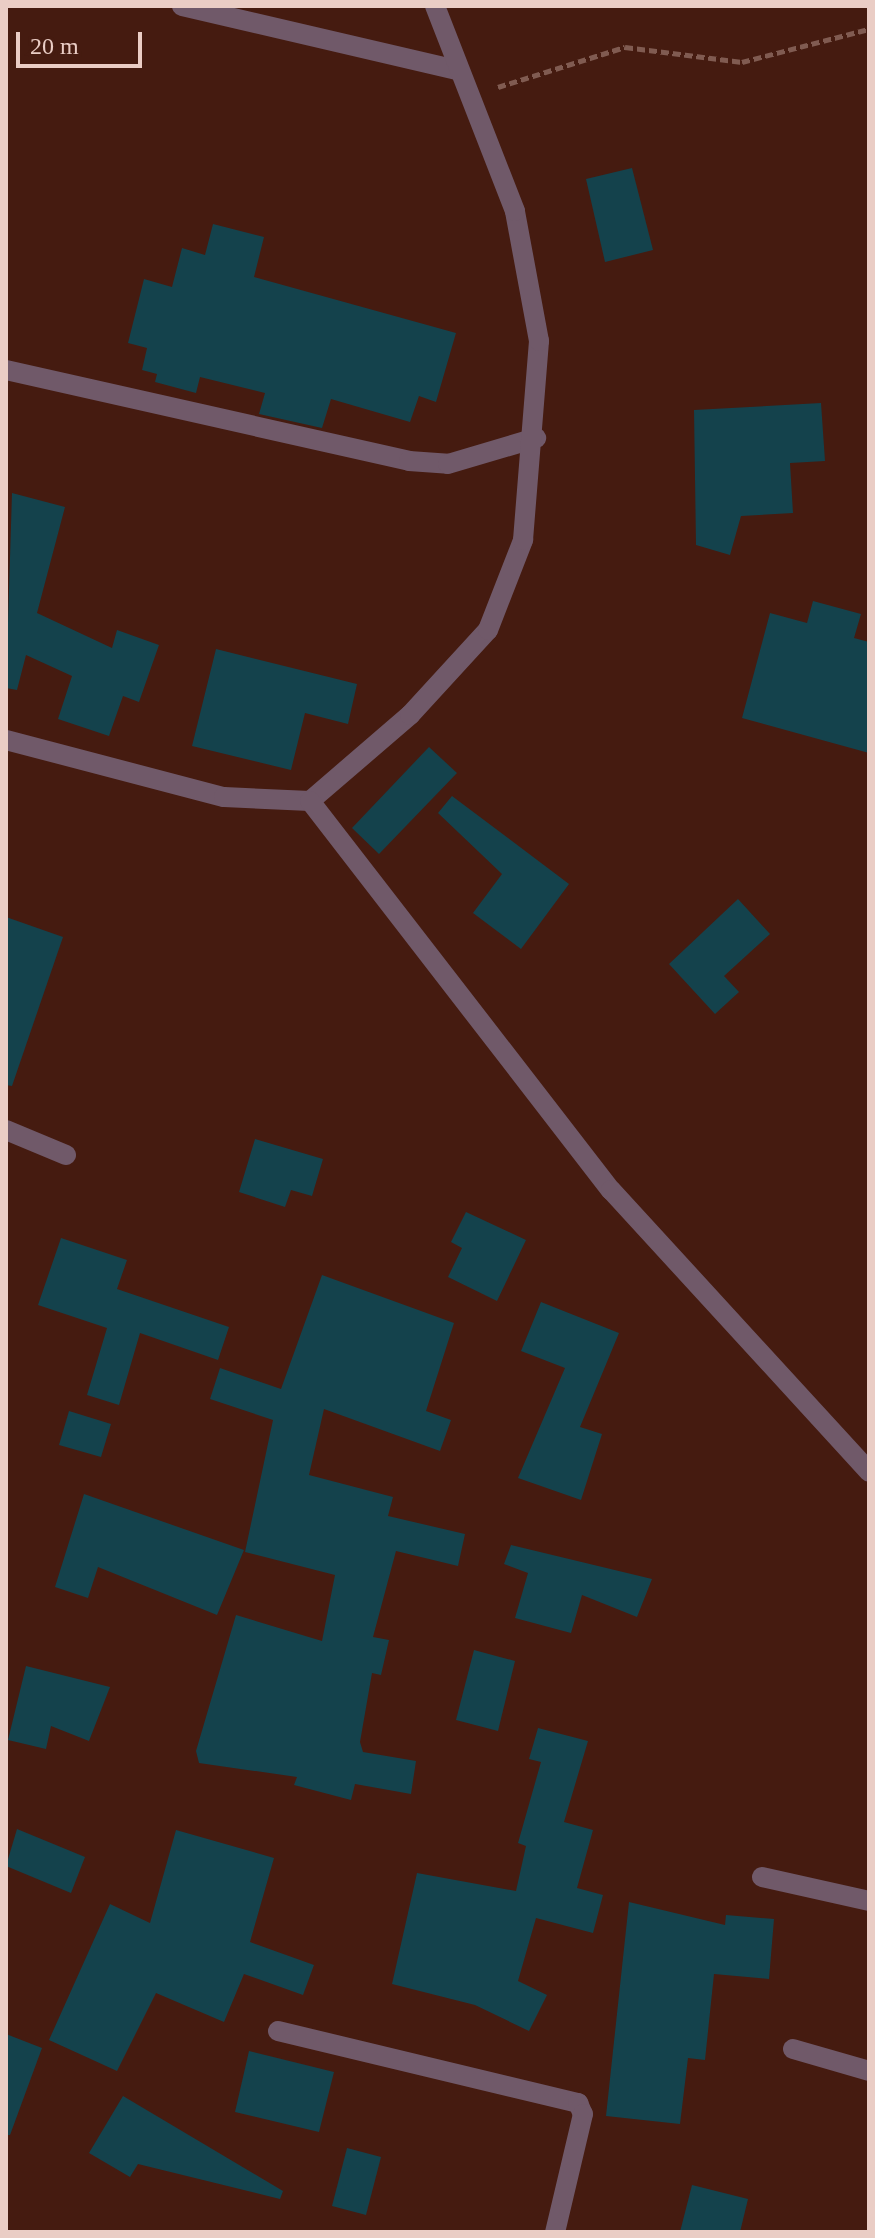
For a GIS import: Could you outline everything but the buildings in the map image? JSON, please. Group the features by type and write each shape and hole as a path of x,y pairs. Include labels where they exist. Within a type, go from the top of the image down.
{"street":[{"path":"182,6 457,70"},
{"path":"6,740 224,797 310,801 410,715 488,630 523,540 536,438 539,341 515,211 457,70 435,6"},
{"path":"6,370 409,461 448,464 536,438"},
{"path":"310,801 611,1190 869,1472"},
{"path":"6,1130 66,1155"},
{"path":"762,1877 869,1901"},
{"path":"278,2031 578,2103 583,2114 555,2232"},
{"path":"793,2049 869,2071"}],"path":[{"path":"469,96 625,47 742,62 869,29"}]}
